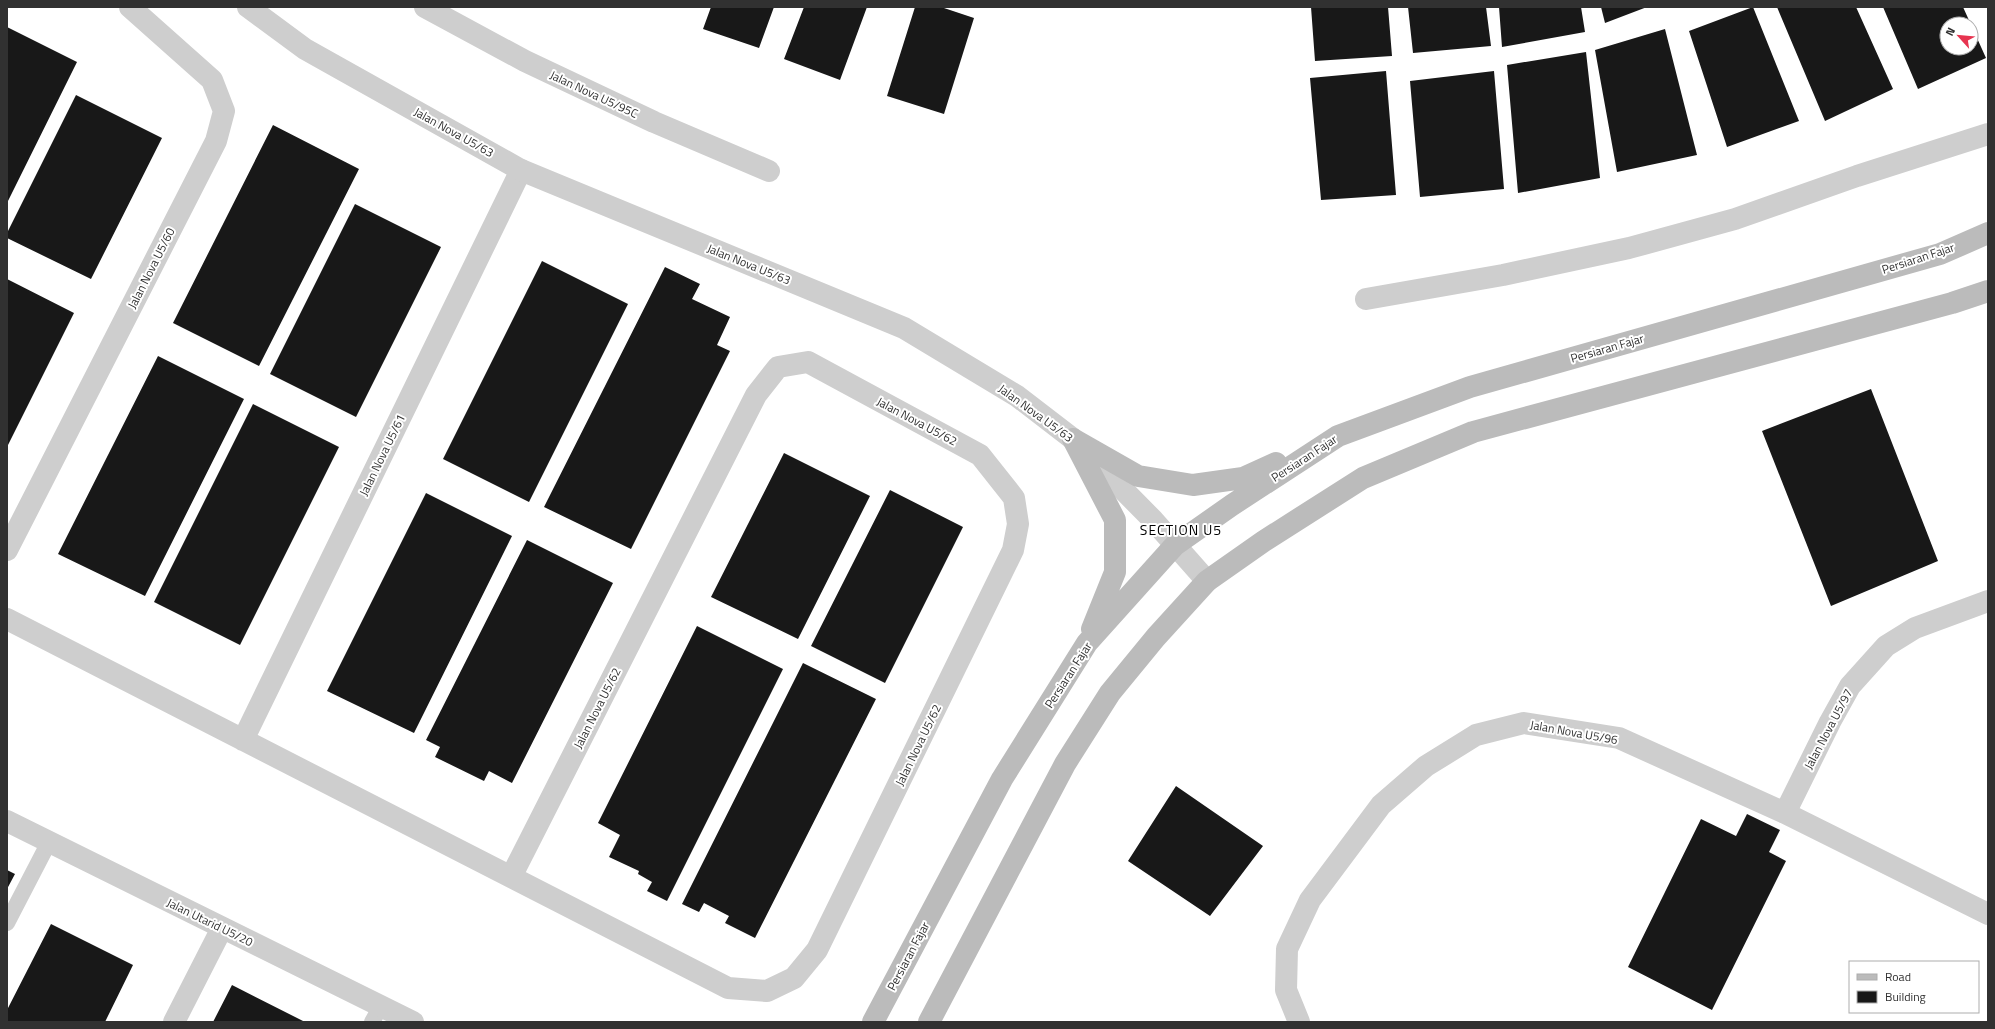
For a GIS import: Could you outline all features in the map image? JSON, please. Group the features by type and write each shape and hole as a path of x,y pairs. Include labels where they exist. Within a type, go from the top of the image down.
{"main road":[{"name":"Persiaran Fajar","path":"873,1022 1002,779 1086,643 1175,544 1232,504 1338,436 1470,387 1940,254 1988,233"},
{"path":"929,1022 1065,764 1110,693 1156,636 1207,581 1264,541 1363,478 1473,432 1952,303 1988,291"},
{"path":"1073,439 1138,476 1194,485 1244,478 1338,436"},
{"path":"1073,439 1115,520 1115,572 1086,643"}],"street":[{"name":"Jalan Nova U5/60","path":"7,550 216,141 224,111 212,80 130,7"},
{"name":"Jalan Nova U5/63","path":"248,7 305,49 521,170 904,328 1017,396 1073,439 1175,544 1207,581"},
{"name":"Jalan Nova U5/95C","path":"425,7 524,62 654,122 769,170"},
{"path":"1366,299 1503,276 1629,248 1735,219 1857,176 1988,134"},
{"name":"Jalan Nova U5/61","path":"243,740 521,170"},
{"name":"Jalan Nova U5/62","path":"808,362 980,455 1014,498 1018,524 1013,550 817,950 794,978 767,991 728,988 511,877 756,395 778,367 808,362"},
{"name":"Jalan Nova U5/97","path":"1785,813 1830,722 1850,686 1886,646 1915,628 1988,601"},
{"path":"7,619 511,877"},
{"name":"Jalan Nova U5/96","path":"1299,1022 1286,990 1287,949 1310,900 1381,805 1426,766 1476,734 1524,723 1619,738 1785,813 1988,914"},
{"name":"Jalan Utarid U5/20","path":"7,821 222,928 377,1014 413,1022"},
{"path":"174,1022 222,928"}],"lane":[{"path":"7,923 49,842"}],"building":[{"path":"711,7 774,7 759,48 703,29"},
{"path":"804,7 867,7 840,80 784,59"},
{"path":"915,7 941,7 974,18 944,114 887,96"},
{"path":"1311,7 1388,7 1392,56 1315,61"},
{"path":"1408,7 1486,7 1491,46 1413,53"},
{"path":"1499,7 1581,7 1585,32 1502,47"},
{"path":"1601,7 1647,7 1605,23"},
{"path":"1753,7 1799,121 1727,147 1689,31"},
{"path":"1777,7 1856,7 1893,89 1825,121"},
{"path":"1883,7 1963,7 1967,16 1939,16 1939,56 1979,56 1979,43 1986,58 1918,89"},
{"path":"7,27 77,62 7,203"},
{"path":"1665,29 1697,155 1617,172 1595,50"},
{"path":"1586,52 1600,178 1518,193 1507,65"},
{"path":"1386,71 1396,195 1321,200 1310,78"},
{"path":"1494,71 1504,189 1420,197 1410,81"},
{"path":"76,95 162,138 91,279 7,238 7,233"},
{"path":"273,125 359,169 259,366 173,323"},
{"path":"355,204 441,247 356,417 270,374"},
{"path":"542,261 628,304 529,502 443,459"},
{"path":"665,267 700,284 692,299 730,317 717,345 730,351 631,549 544,507"},
{"path":"7,279 74,313 7,447"},
{"path":"158,356 244,399 145,596 58,554"},
{"path":"1871,389 1938,561 1831,606 1762,431"},
{"path":"253,404 339,447 240,645 154,602"},
{"path":"784,453 870,496 798,639 711,597"},
{"path":"890,490 963,527 885,683 811,646"},
{"path":"426,493 512,536 414,733 327,691"},
{"path":"527,540 613,583 512,783 489,771 484,781 435,757 440,747 426,740"},
{"path":"697,626 783,669 667,901 647,891 652,882 638,874 639,871 609,857 620,835 598,823"},
{"path":"803,663 876,699 755,938 725,923 729,916 704,903 699,912 682,904"},
{"path":"1176,786 1263,846 1210,916 1128,861"},
{"path":"1747,814 1780,830 1769,852 1786,861 1712,1010 1628,967 1701,819 1736,836"},
{"path":"7,870 15,874 7,889"},
{"path":"51,924 133,965 105,1022 7,1022 7,1010"},
{"path":"232,985 305,1022 213,1022"}],"district":[{"name":"SECTION U5","path":"1181,529"}]}
